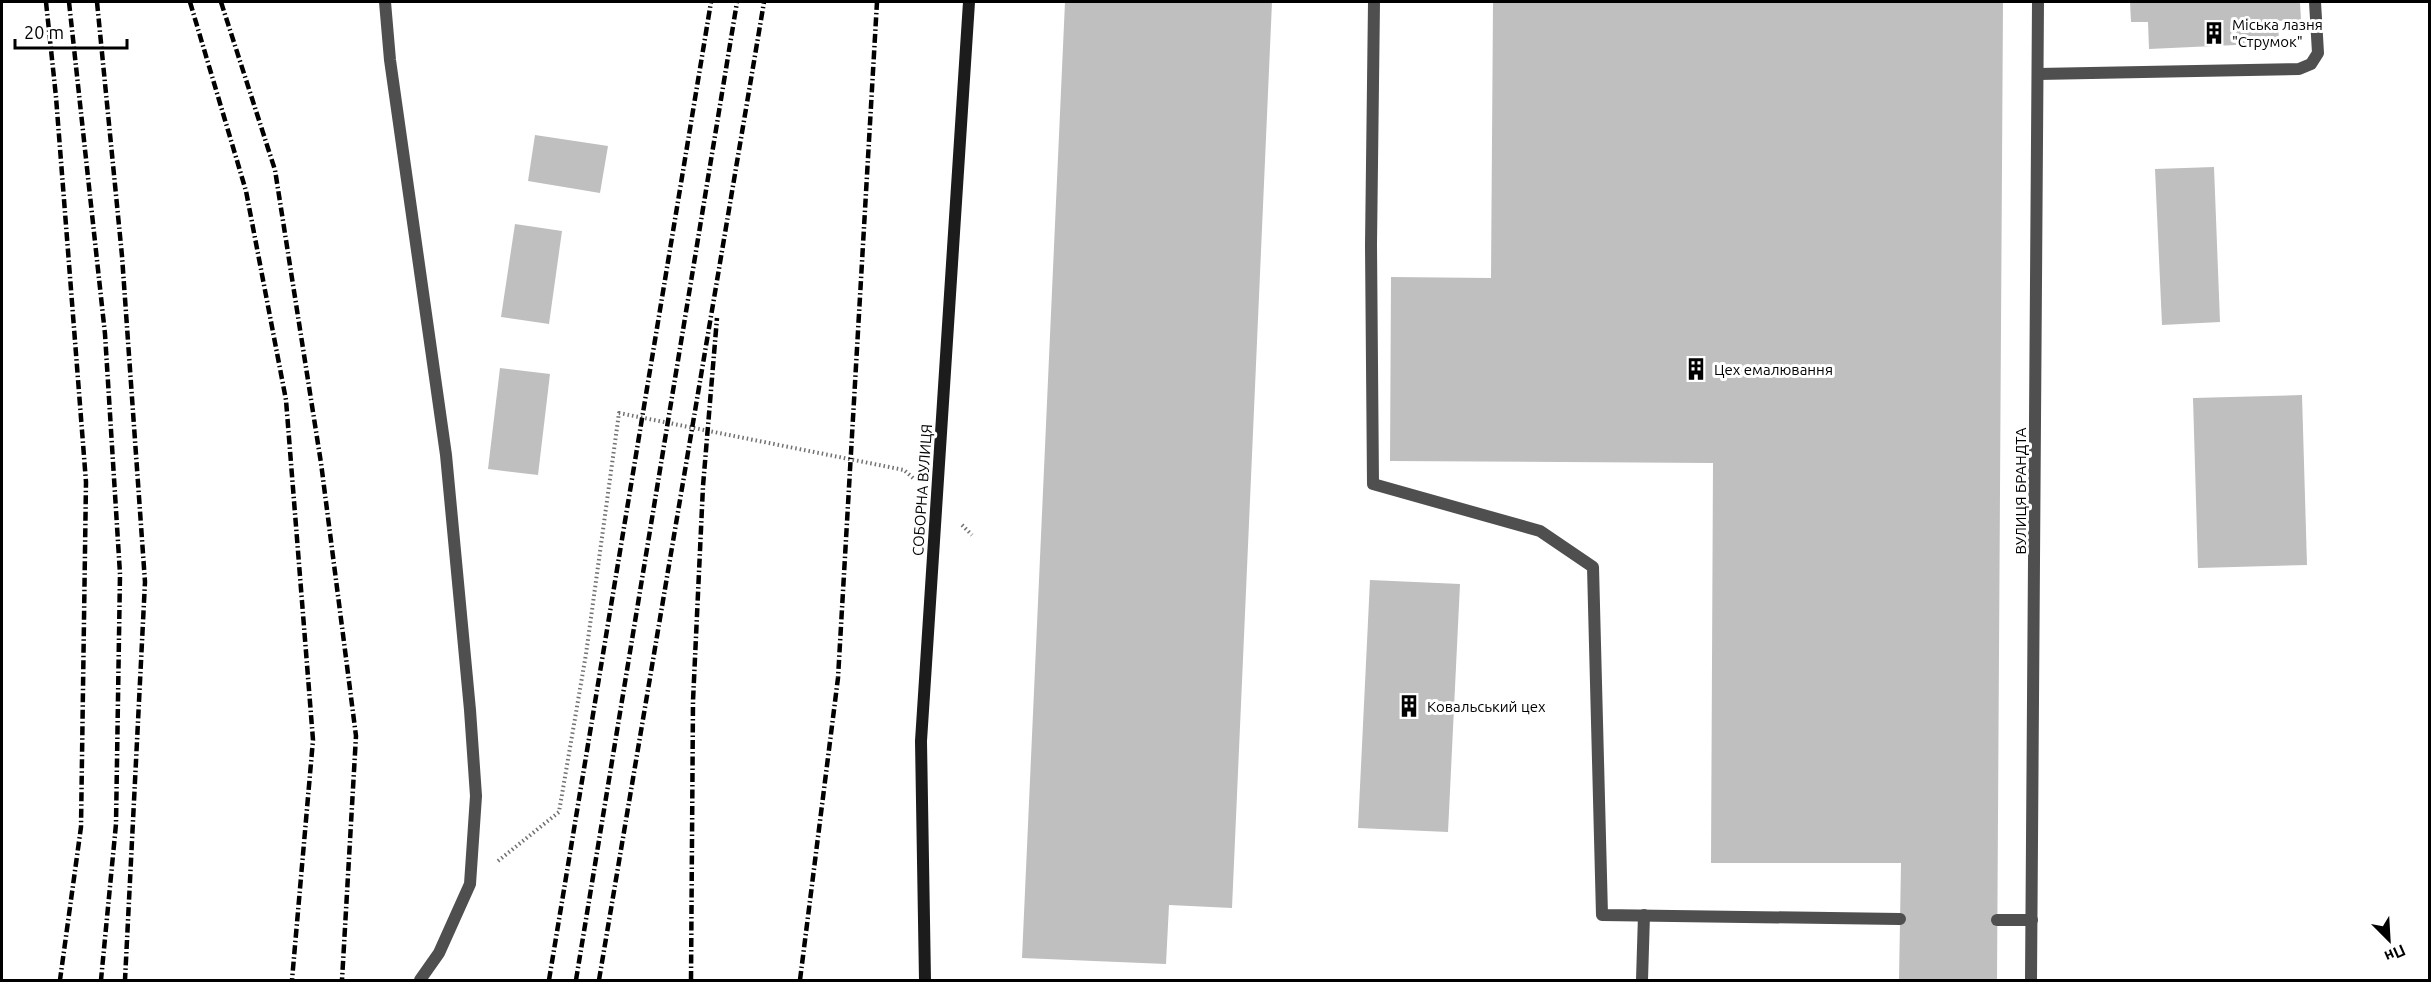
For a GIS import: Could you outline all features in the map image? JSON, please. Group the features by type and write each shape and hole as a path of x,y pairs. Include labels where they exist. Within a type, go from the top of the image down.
{"main road":[{"name":"СОБОРНА ВУЛИЦЯ","path":"925,981 921,741 969,2"}],"street":[{"path":"385,2 390,60 447,455 476,796 470,885 439,953 420,981"},
{"path":"1374,2 1371,245 1373,484 1540,531 1593,567 1602,915 1900,919"},
{"name":"ВУЛИЦЯ БРАНДТА","path":"2031,981 2038,2"},
{"path":"2038,74 2299,69 2311,64 2318,53 2315,2"},
{"path":"1642,981 1644,915"},
{"path":"1997,920 2032,920"}],"path":[{"path":"470,885 559,812 586,654 619,413 904,470 972,535"}],"building":[{"path":"1065,2 1272,2 1232,908 1169,905 1166,964 1022,958"},
{"name":"Цех емалювання","path":"1493,2 2003,2 1997,980 1899,980 1901,863 1711,863 1713,463 1390,461 1391,277 1491,278"},
{"name":"Міська лазня \"Струмок\"","path":"2130,2 2300,2 2301,20 2278,21 2279,43 2149,49 2148,22 2131,22"},
{"path":"535,135 608,146 600,193 528,181"},
{"path":"2214,167 2220,322 2162,325 2155,169"},
{"path":"515,224 562,231 549,324 501,317"},
{"path":"500,368 550,374 538,475 488,469"},
{"path":"2302,395 2307,565 2198,568 2193,398"},
{"name":"Ковальський цех","path":"1370,580 1460,584 1448,832 1358,828"}],"railway":[{"path":"46,2 56,97 86,482 81,827 60,980"},
{"path":"69,2 105,334 120,574 116,824 101,980"},
{"path":"97,2 122,256 145,582 125,980"},
{"path":"190,2 246,191 286,400 313,740 292,980"},
{"path":"221,2 275,170 321,463 356,736 342,980"},
{"path":"549,980 711,2"},
{"path":"576,980 737,2"},
{"path":"599,980 764,2"},
{"path":"800,980 838,678 877,2"},
{"path":"691,980 693,701 703,486 717,318"}],"place":[{"name":"Міська лазня \"Струмок\"","path":"2214,33"},
{"name":"Цех емалювання","path":"1696,369"},
{"name":"Ковальський цех","path":"1409,706"}]}
